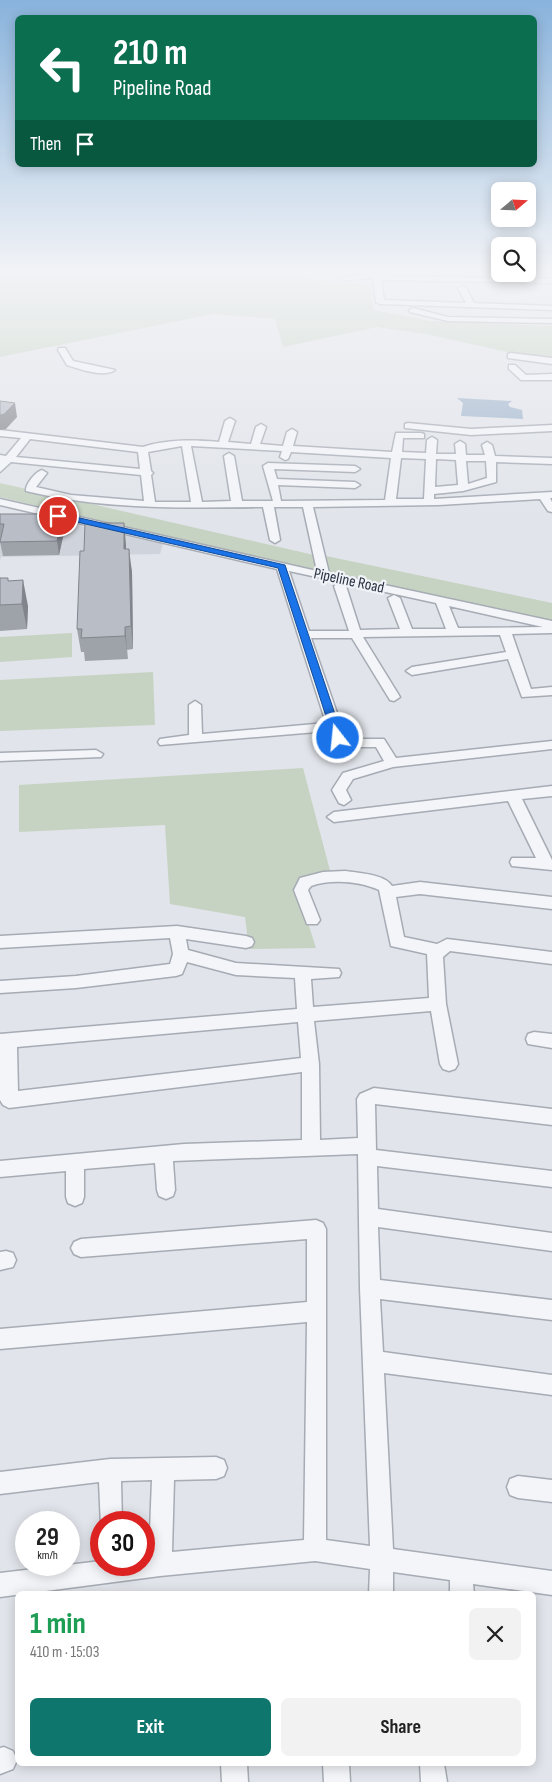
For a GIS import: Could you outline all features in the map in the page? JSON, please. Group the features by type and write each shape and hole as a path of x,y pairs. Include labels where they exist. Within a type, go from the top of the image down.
{"street":[{"path":"66,356 70,363 85,368 111,370"},
{"path":"512,356 552,361"},
{"path":"512,368 524,378 552,377"},
{"path":"223,444 230,421"},
{"path":"408,426 447,426 471,432 552,428"},
{"path":"390,503 399,435 448,438 447,426"},
{"path":"255,446 261,427"},
{"path":"283,466 286,447 292,432"},
{"path":"0,433 143,450 156,446 186,443 286,447 325,446 360,452 396,455 552,461"},
{"path":"0,469 4,459 27,437"},
{"path":"514,440 552,438"},
{"path":"429,502 432,440"},
{"path":"357,503 355,469 363,441"},
{"path":"186,443 197,506"},
{"path":"460,444 463,488"},
{"path":"318,468 325,446"},
{"path":"430,491 463,488 492,480 491,459 487,446"},
{"path":"143,450 148,473 150,505"},
{"path":"510,454 552,454"},
{"path":"229,456 237,506"},
{"path":"4,459 148,473"},
{"path":"275,540 272,482 268,466 355,469"},
{"path":"42,473 30,489 71,498 150,505 237,506 272,501 390,503 547,495 552,509"},
{"path":"272,482 355,485"},
{"name":"Pipeline Road","path":"0,502 440,601 551,631"},
{"path":"307,503 324,576"},
{"path":"282,566 341,743 379,742 392,763"},
{"path":"340,586 356,635 394,697"},
{"path":"394,598 408,634"},
{"path":"440,601 454,633"},
{"path":"305,636 551,631"},
{"path":"505,632 526,694 552,691"},
{"path":"412,671 513,655"},
{"path":"195,705 196,739"},
{"path":"165,742 335,726"},
{"path":"344,800 339,790 348,776 392,763 552,745"},
{"path":"0,757 96,754"},
{"path":"334,817 552,791"},
{"path":"513,796 549,864"},
{"path":"517,862 549,864"},
{"path":"312,920 301,890 302,886 310,880 373,879 385,886 388,892 397,942 440,951"},
{"path":"388,892 420,888 552,903"},
{"path":"0,942 135,932 177,932 246,942"},
{"path":"0,987 76,982 176,970 181,954 177,932"},
{"path":"449,1064 438,1004 435,955 447,945 552,958"},
{"path":"181,954 236,969 332,973"},
{"path":"302,972 310,1064 310,1148"},
{"path":"310,1064 5,1100 4,1040 438,1004"},
{"path":"534,1039 552,1041"},
{"path":"381,1591 382,1561 370,1288 370,1217 366,1099 374,1096 552,1118"},
{"path":"0,1169 164,1154 310,1148 368,1151 552,1179"},
{"path":"164,1154 166,1190"},
{"path":"74,1162 75,1197"},
{"path":"370,1217 552,1242"},
{"path":"81,1248 316,1229 317,1311 314,1550"},
{"path":"370,1288 552,1310"},
{"path":"0,1339 317,1311"},
{"path":"373,1361 552,1385"},
{"path":"0,1483 110,1470 216,1468"},
{"path":"160,1565 163,1469"},
{"path":"110,1470 111,1511"},
{"path":"518,1487 552,1491"},
{"path":"155,1565 314,1550 382,1561 552,1583"},
{"path":"0,1585 90,1571"},
{"path":"461,1571 462,1591"},
{"path":"234,1766 235,1782"},
{"path":"336,1766 338,1782"}],"shaded area":[{"path":"66,523 163,544 160,554 1,557 0,561 0,525"}],"green space":[{"path":"0,483 314,555 317,570 0,497"},
{"path":"326,556 552,603 552,622 329,572"},
{"path":"72,633 72,657 0,662 0,637"},
{"path":"153,672 155,725 0,731 0,680"},
{"path":"303,768 333,882 296,885 316,948 249,949 245,917 170,904 165,825 19,832 19,785"}],"water":[{"path":"457,398 512,401 508,404 510,407 522,410 523,419 461,416 463,403"}],"building":[{"path":"0,401 15,403 4,414 0,415"},
{"path":"0,514 63,514 57,541 0,542 4,524 0,524"},
{"path":"85,523 124,523 124,549 129,549 131,626 125,627 125,636 81,638 82,629 77,629 80,551 84,551"},
{"path":"0,578 8,578 8,581 23,580 22,604 0,605"}],"route":[{"path":"58,516 282,566 338,738"}]}
